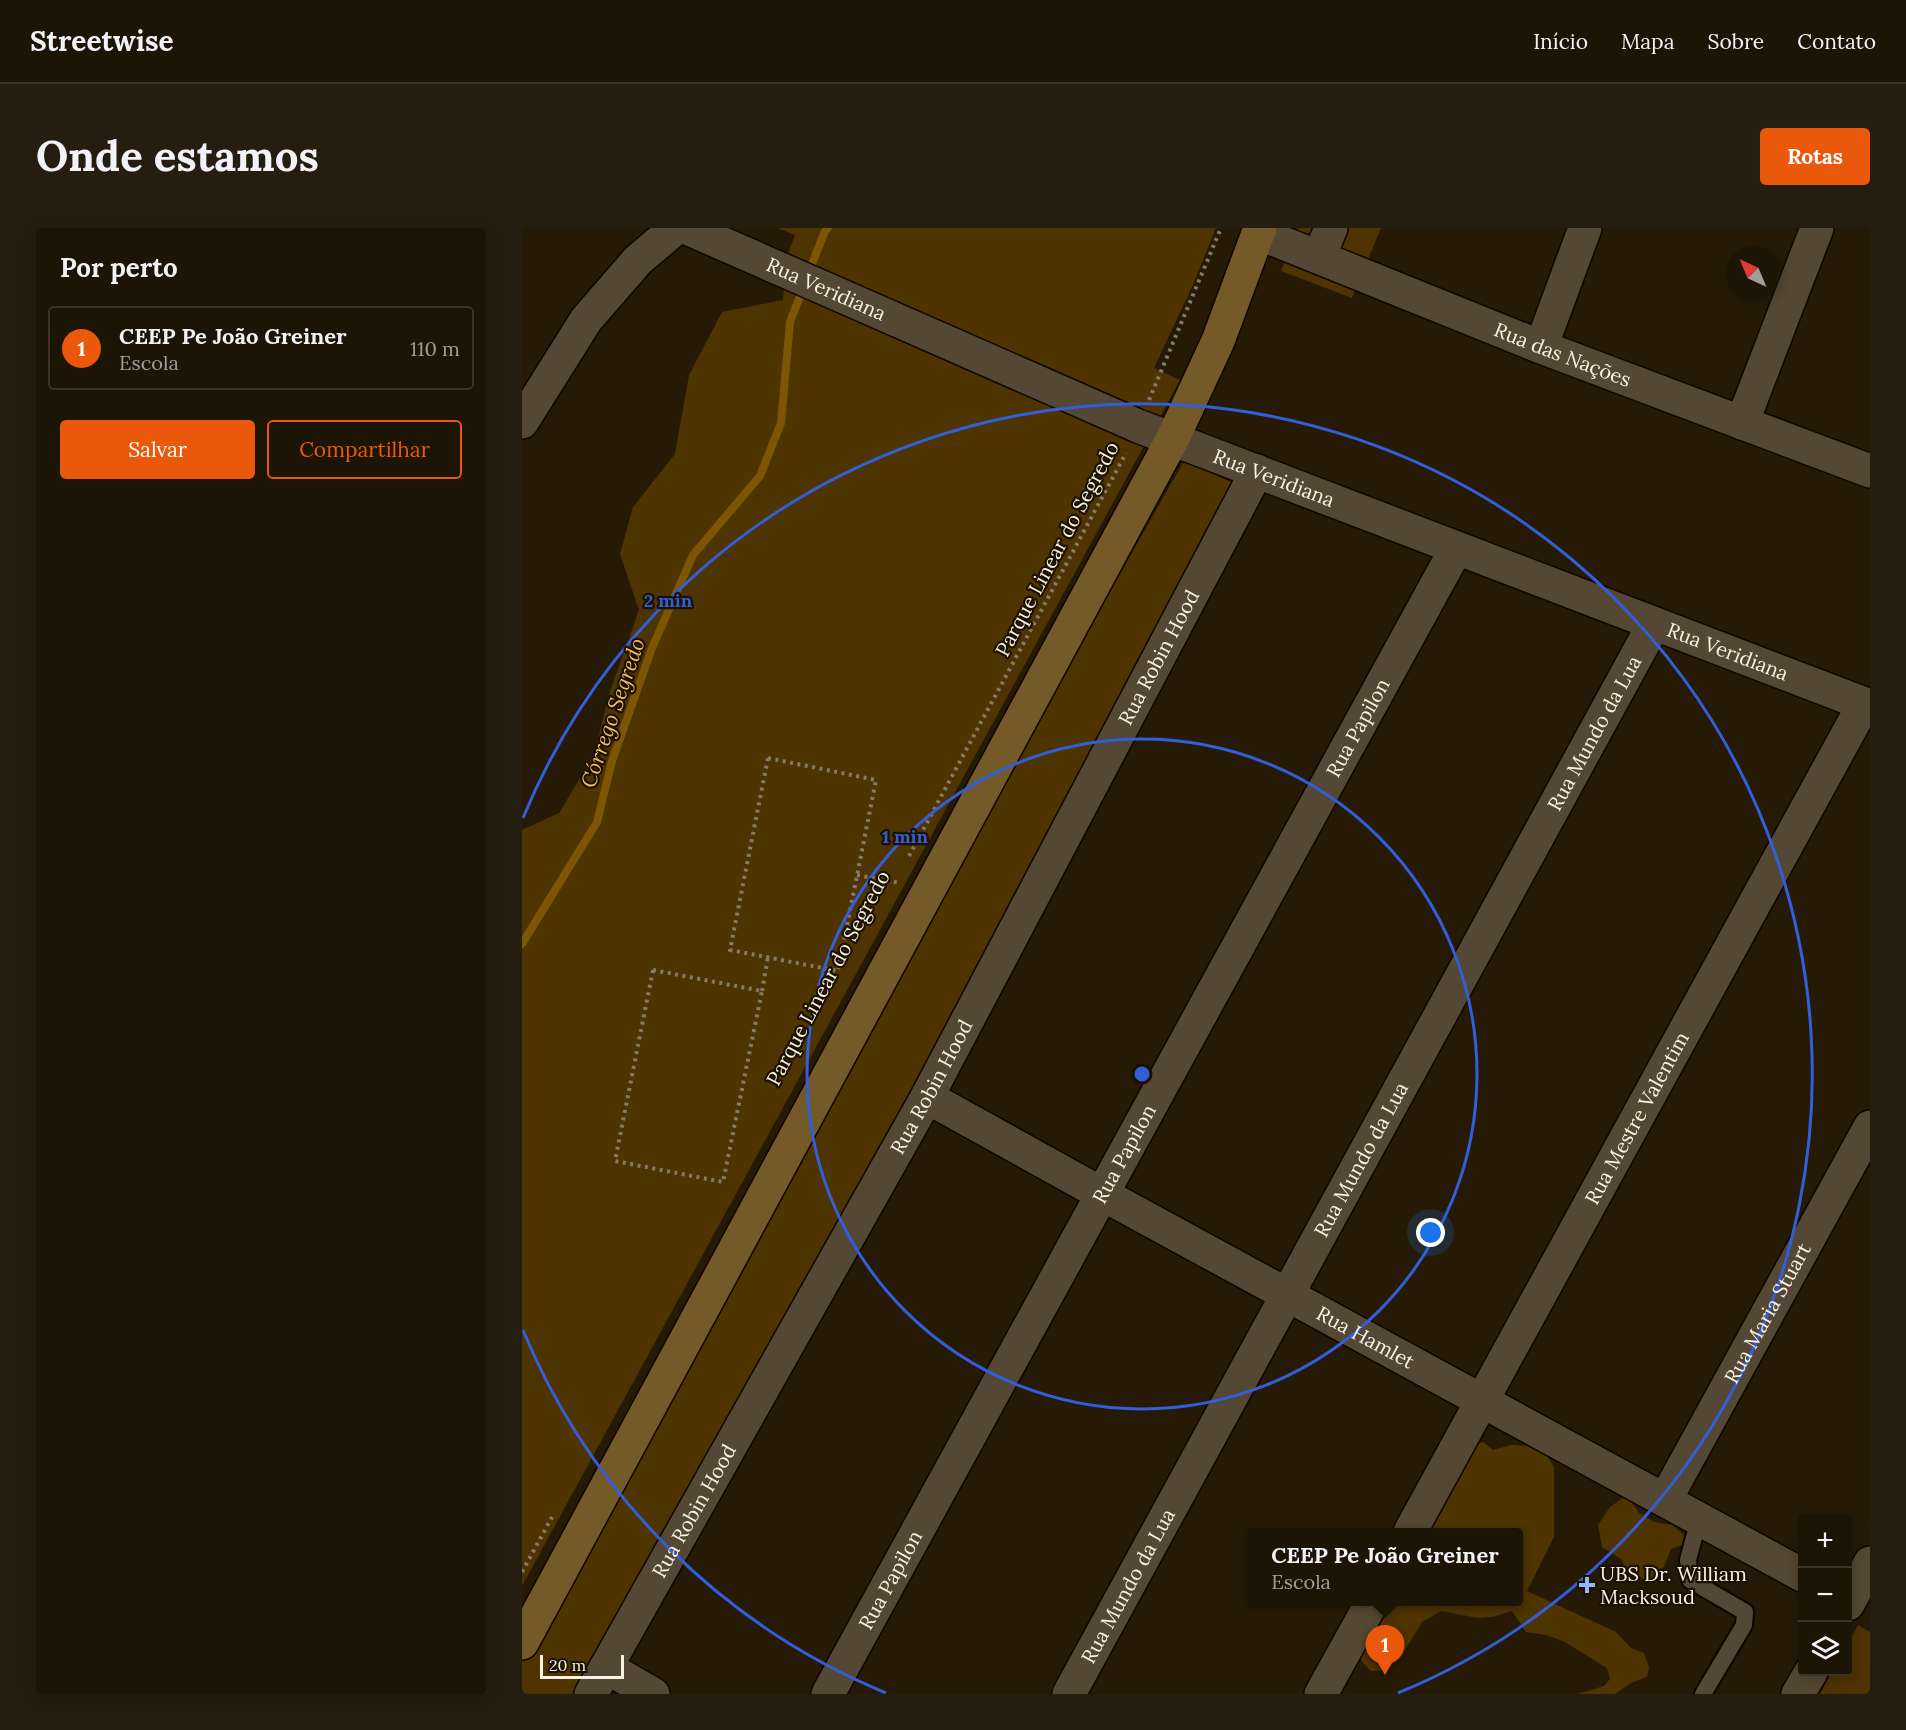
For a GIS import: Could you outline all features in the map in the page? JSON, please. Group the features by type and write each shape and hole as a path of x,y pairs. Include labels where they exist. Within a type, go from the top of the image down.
{"main road":[{"path":"522,1642 1173,438 1218,341 1259,230"}],"street":[{"path":"522,422 586,320 638,260 676,228"},
{"name":"Rua Veridiana","path":"687,228 1138,426 1867,705"},
{"path":"1541,347 1585,228"},
{"path":"1742,423 1816,228"},
{"name":"Rua das Nações","path":"1259,230 1325,243 1541,347 1870,471"},
{"name":"Rua Robin Hood","path":"598,1680 927,1097 1257,471"},
{"name":"Rua Papilon","path":"828,1694 1456,549"},
{"name":"Rua Mundo da Lua","path":"1069,1694 1654,624"},
{"name":"Rua Mestre Valentim","path":"1413,1528 1867,705"},
{"name":"Rua Hamlet","path":"927,1097 1798,1572"},
{"name":"Rua Maria Stuart","path":"1665,1500 1870,1127"},
{"path":"1854,1604 1870,1563"},
{"path":"1321,1694 1370,1606"},
{"path":"1798,1694 1808,1676"},
{"path":"598,1680 653,1694"}],"lane":[{"path":"1699,1519 1688,1560 1690,1580 1745,1612 1744,1624 1703,1694"}],"path":[{"name":"Parque Linear do Segredo","path":"905,864 1122,463 1221,228"},
{"path":"768,758 876,780 838,971 768,957 729,950 768,758"},
{"name":"Parque Linear do Segredo","path":"896,883 900,873"},
{"path":"856,875 931,888"},
{"path":"762,991 653,970 615,1161 723,1182 762,991 768,957"},
{"path":"522,1572 554,1513"}],"shaded area":[{"path":"778,228 1216,228 1192,287 1154,368 1180,380 522,1586 522,830 559,813 594,755 609,694 639,610 620,554 633,507 675,454 689,375 722,312 783,300 787,256 795,235"},
{"path":"1298,228 1381,228 1352,298 1281,271"},
{"path":"1184,461 1233,483 917,1095 579,1694 522,1694 522,1658 940,891"},
{"path":"1483,1442 1493,1450 1511,1445 1533,1446 1546,1454 1554,1467 1554,1537 1527,1591 1616,1632 1631,1648 1644,1653 1649,1667 1647,1677 1631,1683 1615,1694 1577,1694 1604,1686 1610,1679 1607,1668 1563,1641 1546,1635 1526,1632 1512,1611 1492,1617 1478,1618 1441,1611 1422,1622 1401,1657 1387,1670 1371,1671 1363,1663 1353,1644 1382,1606 1523,1606 1523,1528 1421,1528 1472,1446"},
{"path":"1627,1495 1639,1513 1654,1522 1672,1525 1684,1535 1682,1545 1671,1549 1664,1567 1647,1581 1627,1571 1621,1559 1602,1547 1598,1525 1610,1507"},
{"path":"1858,1625 1870,1632 1870,1694 1820,1694 1830,1676 1852,1676 1852,1636"}],"waterway":[{"name":"Córrego Segredo","path":"808,274 828,228"},
{"name":"Córrego Segredo","path":"522,944 597,822 612,761 652,648 693,555 760,476 781,423 790,322 804,286"}],"place":[{"name":"UBS Dr. William Macksoud","path":"1587,1585"},
{"name":"CEEP Pe João Greiner","path":"1385,1675"}]}
